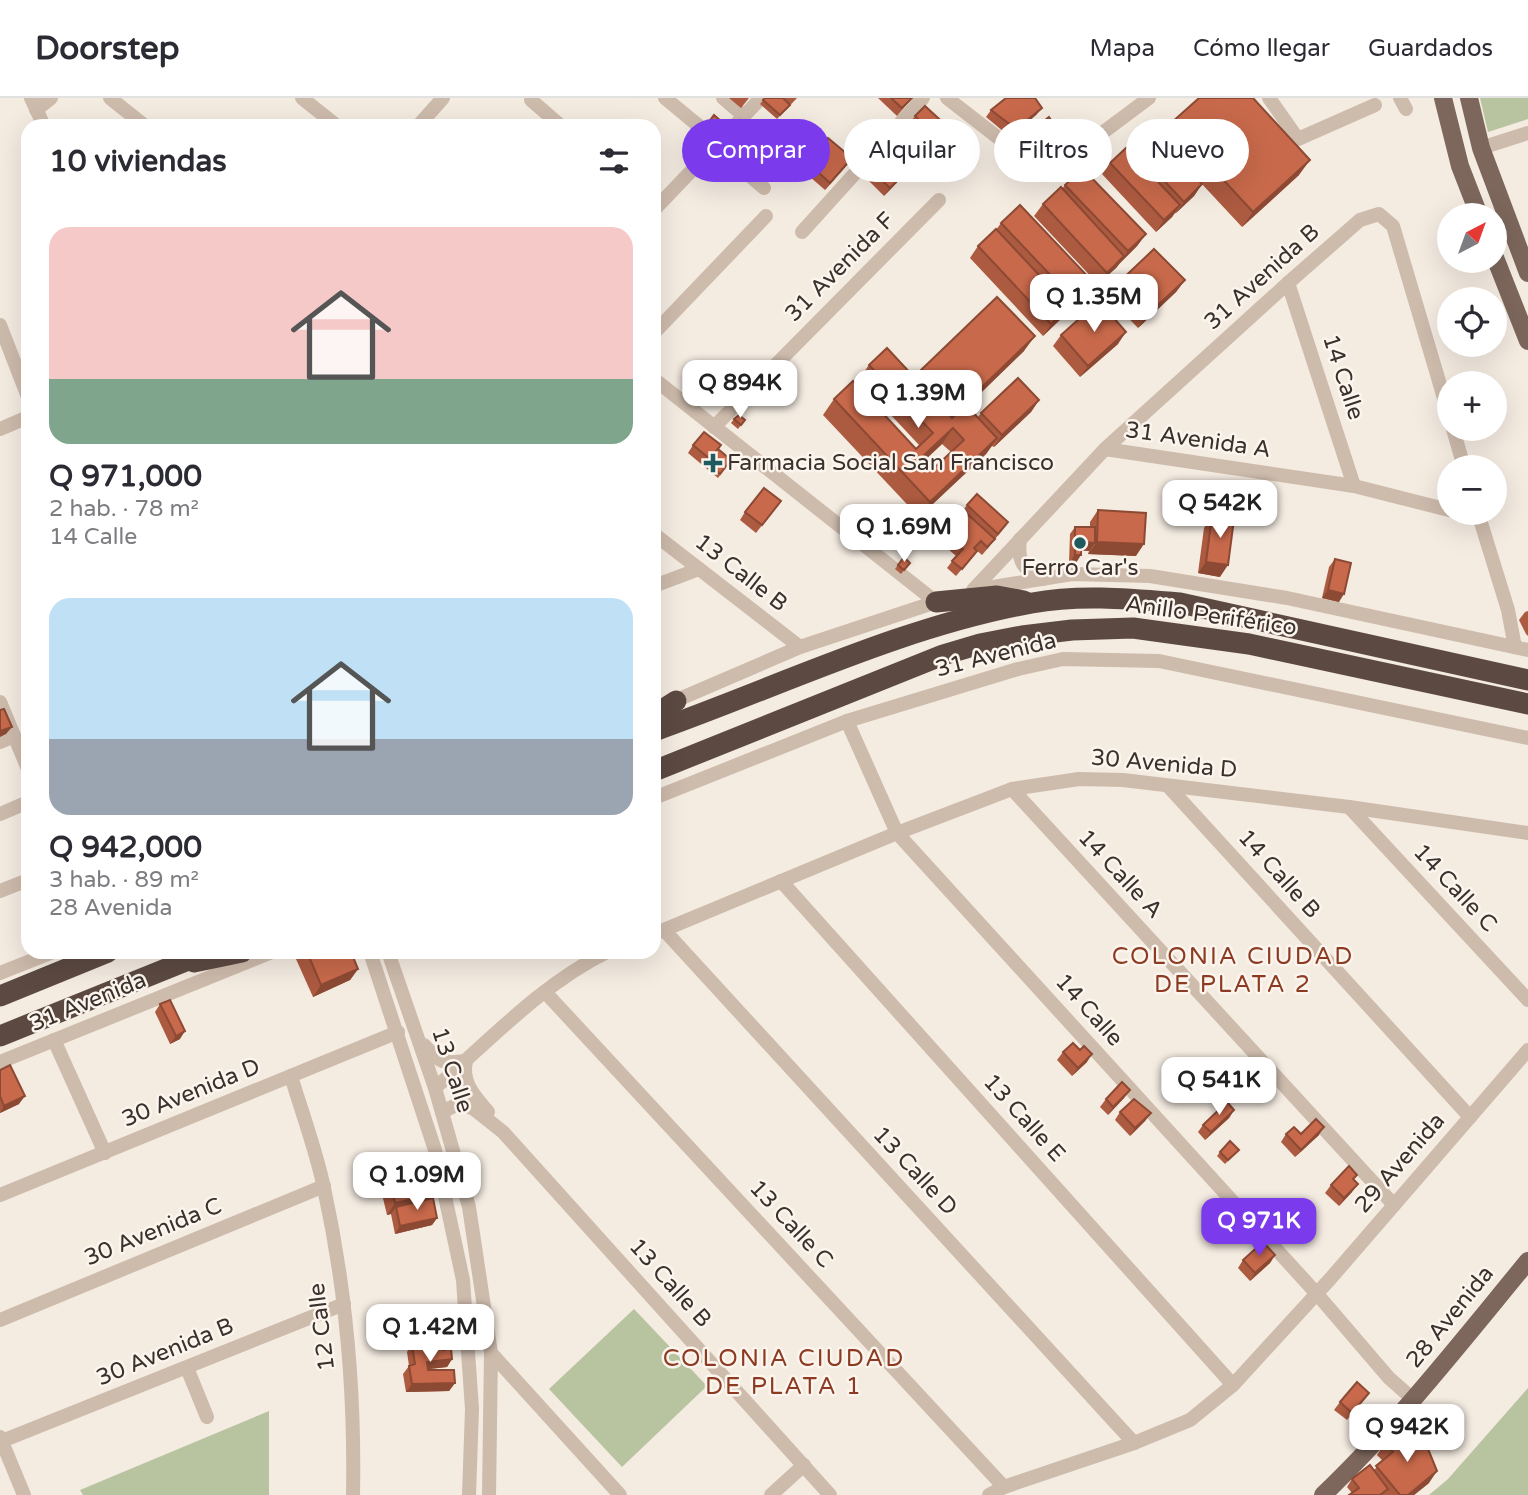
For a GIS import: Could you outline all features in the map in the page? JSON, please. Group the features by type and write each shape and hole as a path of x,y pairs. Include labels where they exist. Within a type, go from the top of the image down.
{"highway":[{"path":"936,602 997,596 1033,603"},
{"name":"Anillo Periférico","path":"661,728 938,627 1033,603 1126,598 1180,603 1528,680"},
{"name":"Anillo Periférico","path":"661,768 943,655 1001,640 1072,630 1133,628 1249,644 1528,704"},
{"path":"661,711 676,701"},
{"path":"0,996 90,959"},
{"path":"0,1036 191,959"},
{"path":"174,966 208,959"}],"main road":[{"path":"1443,98 1460,166 1474,203"},
{"path":"1469,98 1481,148 1528,273"},
{"path":"1501,273 1528,341"},
{"name":"28 Avenida","path":"1323,1495 1414,1400 1528,1261"}],"street":[{"path":"34,104 51,98"},
{"path":"110,98 136,119"},
{"path":"302,98 328,119"},
{"path":"424,119 443,98"},
{"path":"665,98 690,119"},
{"path":"723,98 744,116"},
{"path":"741,119 761,98"},
{"path":"802,232 923,98"},
{"path":"958,101 1045,175 1149,98"},
{"path":"1269,98 1298,139 1375,105"},
{"path":"531,100 553,119"},
{"path":"1481,148 1528,132"},
{"path":"661,203 682,181"},
{"path":"757,182 764,188"},
{"name":"31 Avenida F","path":"714,427 939,200"},
{"name":"31 Avenida B","path":"973,590 1105,449 1360,220 1379,214 1393,226 1437,374"},
{"path":"661,326 766,216"},
{"name":"14 Calle","path":"1288,283 1354,486"},
{"path":"0,325 21,379"},
{"path":"661,385 936,602"},
{"path":"0,429 21,420"},
{"name":"31 Avenida A","path":"1105,449 1354,486 1437,507"},
{"path":"1482,525 1521,648"},
{"name":"13 Calle B","path":"661,539 800,647"},
{"path":"1020,539 1018,550 1023,567 1029,573 1044,579"},
{"path":"661,583 699,569"},
{"path":"661,706 800,647 973,590 1072,574 1150,576 1287,598 1521,648"},
{"name":"31 Avenida","path":"661,795 847,721 1018,668 1063,659 1159,661 1528,738"},
{"path":"0,702 21,752"},
{"name":"14 Calle","path":"847,721 897,833 1317,1294 1389,1378 1414,1400"},
{"path":"0,741 14,736"},
{"name":"30 Avenida D","path":"661,931 897,833 1012,789 1079,779 1123,780 1349,807 1528,833"},
{"name":"14 Calle B","path":"1168,786 1470,1116"},
{"name":"14 Calle A","path":"1012,789 1394,1205"},
{"path":"0,814 21,805"},
{"name":"14 Calle C","path":"1349,807 1528,1000"},
{"name":"13 Calle E","path":"781,881 1234,1385"},
{"path":"0,891 21,883"},
{"name":"13 Calle D","path":"661,934 1134,1443"},
{"path":"0,973 35,959"},
{"name":"31 Avenida","path":"0,1062 255,959"},
{"name":"13 Calle","path":"372,959 435,1150 463,1280 472,1409 469,1495"},
{"name":"13 Calle","path":"390,959 435,1088 469,1207 491,1353 489,1495"},
{"path":"435,1088 545,992 595,959"},
{"name":"13 Calle C","path":"545,992 1004,1488"},
{"name":"30 Avenida D","path":"0,1195 398,1032"},
{"path":"419,1039 437,1060 449,1063 466,1061"},
{"path":"54,1040 105,1153"},
{"name":"29 Avenida","path":"989,1495 1190,1420 1234,1385 1317,1294 1528,1050"},
{"name":"13 Calle B","path":"466,1061 466,1083 503,1132 830,1495"},
{"name":"12 Calle","path":"291,1076 324,1186 344,1304 352,1400 353,1495"},
{"name":"13 Calle B","path":"442,1112 460,1103 474,1109 503,1132"},
{"name":"30 Avenida C","path":"0,1320 324,1186"},
{"name":"30 Avenida B","path":"1,1439 344,1304"},
{"path":"491,1353 620,1495"},
{"path":"187,1368 207,1418"},
{"path":"1,1439 24,1495"},
{"path":"771,1495 804,1465"}],"green space":[{"path":"1480,98 1528,98 1528,119 1488,132"},
{"path":"634,1309 707,1386 622,1467 549,1389"},
{"path":"1528,1388 1528,1495 1429,1495 1448,1479"},
{"path":"269,1411 269,1495 83,1495 80,1490"}],"building":[{"path":"783,98 790,105 780,115 763,100"},
{"path":"891,98 912,98 902,108"},
{"path":"1006,98 1035,98 1042,108 1028,119 1003,119 991,110"},
{"path":"1199,98 1253,98 1310,160 1253,212 1225,182 1249,182 1249,119 1175,119"},
{"path":"925,106 939,119 918,119 915,116"},
{"path":"830,140 844,151 844,167 830,183"},
{"path":"1126,148 1126,180 1112,165 1112,161"},
{"path":"884,182 896,182 890,188"},
{"path":"1068,182 1096,182 1146,234 1128,251 1065,185"},
{"path":"1128,182 1158,182 1180,205 1164,220"},
{"path":"1165,182 1200,182 1202,184 1184,202"},
{"path":"1061,187 1124,256 1107,273 1043,204"},
{"path":"1020,205 1093,282 1074,300 1001,223"},
{"path":"996,229 1069,307 1051,324 978,246"},
{"path":"1154,249 1185,280 1146,316 1116,285"},
{"path":"997,297 1035,336 959,409 921,370"},
{"path":"1099,301 1126,332 1088,366 1061,335"},
{"path":"887,348 952,418 966,405 997,438 930,502 834,399 853,381 916,449 933,433 869,365","holes":["953,428 964,440 933,469 922,457"]},
{"path":"1018,378 1039,400 1002,435 981,413"},
{"path":"739,415 745,420 741,425 734,419"},
{"path":"704,432 721,445 710,459 693,445"},
{"path":"718,449 731,460 720,474 707,463"},
{"path":"764,488 781,501 762,525 745,512"},
{"path":"977,494 1008,522 998,534 967,505"},
{"path":"1098,510 1146,513 1144,544 1097,542"},
{"path":"965,512 995,539 987,547 981,541 974,548 977,551 962,569 952,561 963,549 944,533 955,516 959,519"},
{"path":"1212,516 1234,519 1228,565 1206,562"},
{"path":"1075,527 1095,527 1095,543 1081,542 1081,555 1075,555"},
{"path":"904,557 910,563 904,570 898,565"},
{"path":"1335,559 1351,563 1344,594 1328,590"},
{"path":"4,709 12,727 0,731 0,710"},
{"path":"310,959 354,959 358,969 321,985"},
{"path":"170,1000 185,1031 176,1036 160,1004"},
{"path":"1073,1043 1080,1050 1084,1046 1092,1054 1078,1068 1063,1052"},
{"path":"10,1065 25,1096 4,1106 0,1096 0,1070"},
{"path":"1122,1082 1130,1090 1113,1107 1106,1099"},
{"path":"1134,1099 1151,1113 1135,1128 1120,1112"},
{"path":"1227,1102 1234,1110 1211,1132 1203,1125"},
{"path":"1316,1119 1324,1127 1301,1150 1286,1134 1294,1127 1301,1134"},
{"path":"1230,1141 1239,1150 1228,1160 1220,1152"},
{"path":"1349,1166 1357,1175 1353,1179 1358,1184 1344,1198 1331,1185"},
{"path":"431,1172 436,1194 395,1203 390,1182"},
{"path":"433,1198 437,1218 400,1226 396,1207"},
{"path":"1263,1242 1275,1255 1255,1273 1243,1260"},
{"path":"441,1340 443,1350 451,1348 452,1359 427,1362 428,1370 454,1370 455,1383 412,1384 409,1366 415,1364 412,1344"},
{"path":"1357,1382 1369,1393 1352,1413 1340,1402"},
{"path":"1400,1432 1408,1443 1422,1434 1437,1471 1408,1495 1400,1495 1376,1466 1393,1452 1385,1443"},
{"path":"1370,1465 1388,1489 1380,1495 1349,1495 1359,1488 1352,1479"}],"place":[{"name":"Farmacia Social San Francisco","path":"713,463"},
{"name":"Ferro Car's","path":"1080,543"}],"district":[{"name":"COLONIA CIUDAD DE PLATA 2","path":"1233,970"},
{"name":"COLONIA CIUDAD DE PLATA 1","path":"784,1372"}]}
